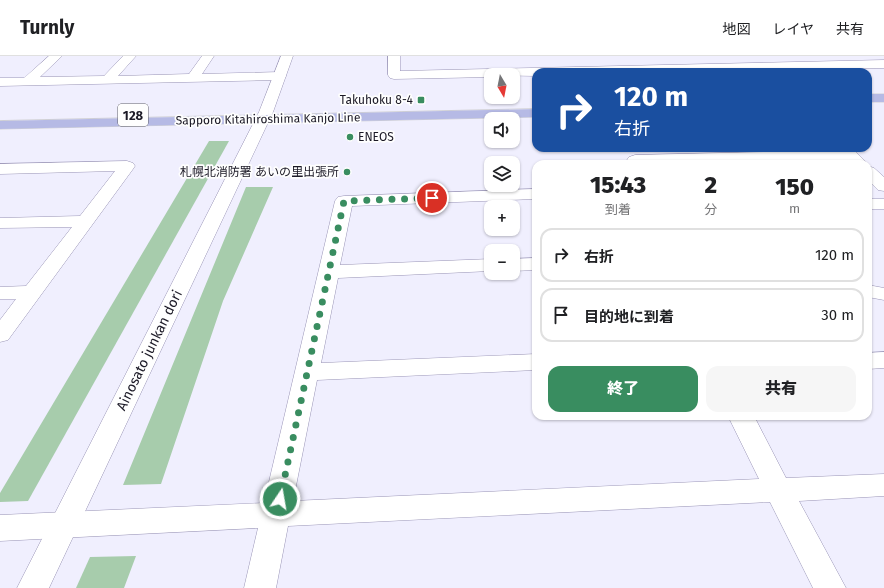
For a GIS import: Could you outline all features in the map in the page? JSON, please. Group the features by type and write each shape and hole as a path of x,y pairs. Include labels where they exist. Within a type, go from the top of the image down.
{"main road":[{"path":"872,98 884,98"},
{"path":"872,105 884,105"},
{"name":"Sapporo Kitahiroshima Kanjo Line","path":"0,125 532,106"},
{"name":"Sapporo Kitahiroshima Kanjo Line","path":"0,118 532,113"}],"street":[{"path":"27,82 56,56"},
{"path":"107,80 130,56"},
{"path":"193,78 208,56"},
{"name":"Ainosato junkan dori","path":"32,588 265,115 287,56"},
{"path":"394,56 394,75 470,67 547,66 579,68"},
{"path":"617,56 626,68"},
{"path":"703,56 714,68 884,64 871,56"},
{"path":"788,56 800,66"},
{"path":"0,82 280,76"},
{"path":"635,160 690,153 850,155 856,160"},
{"path":"0,169 127,166 0,335"},
{"path":"872,176 884,186"},
{"path":"260,588 344,201 532,194"},
{"path":"872,204 884,204"},
{"path":"0,223 86,221"},
{"path":"520,264 532,264"},
{"path":"328,272 484,265"},
{"path":"0,293 32,292"},
{"path":"872,292 884,294"},
{"path":"872,361 884,360"},
{"path":"307,372 532,362"},
{"path":"743,420 830,588"},
{"path":"0,528 884,485"}],"green space":[{"path":"209,141 229,141 28,501 0,502 0,493"},
{"path":"246,187 273,187 223,301 161,484 123,485"},
{"path":"136,556 124,588 76,588 90,557"}],"place":[{"name":"Takuhoku 8-4","path":"421,100"},
{"name":"ENEOS","path":"350,137"},
{"name":"札幌北消防署 あいの里出張所","path":"347,172"}],"route":[{"path":"280,499 344,201 432,198"}]}
